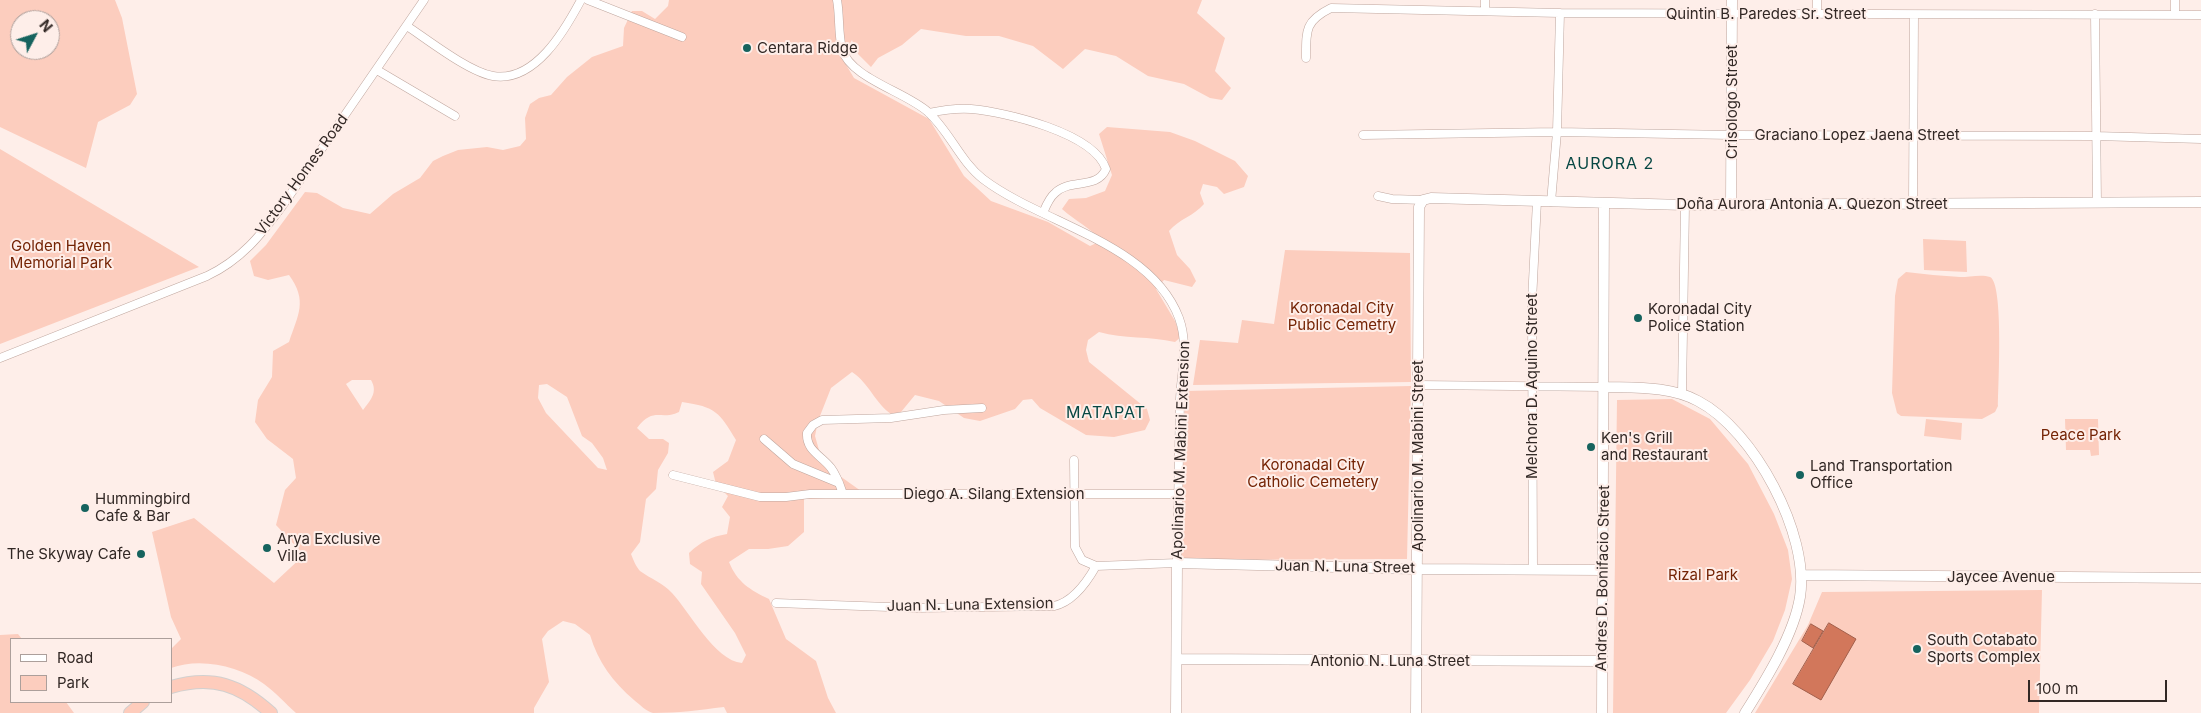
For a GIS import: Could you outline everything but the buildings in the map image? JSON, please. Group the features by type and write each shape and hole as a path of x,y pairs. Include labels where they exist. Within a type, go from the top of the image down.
{"highway":[{"path":"172,687 205,681 223,683 241,690 271,713"},
{"path":"130,713 142,703"}],"street":[{"name":"Victory Homes Road","path":"0,358 199,279 237,258 264,230 283,205 424,0"},
{"path":"406,26 469,67 492,76 502,77 526,68 550,48 567,26 581,0"},
{"path":"588,0 682,37"},
{"name":"Apolinario M. Mabini Extension","path":"837,0 842,50 848,62 857,70 900,93 929,113 967,163 982,178 1125,257 1149,275 1166,293 1178,316 1184,334 1184,354 1181,388 1178,494 1176,713"},
{"path":"1485,0 1485,12"},
{"name":"Crisologo Street","path":"1731,205 1732,0"},
{"path":"1817,0 1817,13"},
{"path":"2175,15 2176,0"},
{"path":"1306,58 1308,27 1330,4"},
{"name":"Quintin B. Paredes Sr. Street","path":"1330,4 1485,12 1560,13 2201,15"},
{"path":"1551,202 1557,132 1560,13"},
{"path":"2095,14 2096,203"},
{"path":"1913,203 1914,15"},
{"path":"377,70 455,116"},
{"path":"929,113 951,109 972,109 1003,115 1075,138 1092,148 1104,161 1106,169 1103,176 1096,181 1064,186 1049,200 1043,213"},
{"name":"Graciano Lopez Jaena Street","path":"1363,135 1557,132 1732,135 2095,136 2201,139"},
{"path":"1378,196 1392,199 1423,200"},
{"name":"Doña Aurora Antonia A. Quezon Street","path":"1423,200 1431,198 1685,205 2201,202"},
{"name":"Apolinario M. Mabini Street","path":"1416,713 1419,207 1423,200"},
{"name":"Melchora D. Aquino Street","path":"1533,570 1532,301 1537,201"},
{"name":"Andres D. Bonifacio Street","path":"1602,713 1605,387 1604,203"},
{"path":"1682,394 1685,205"},
{"path":"1419,385 1532,385 1655,389 1682,394 1699,402 1716,413 1734,430 1774,489 1789,521 1798,550 1801,575 1800,598 1793,622 1779,652 1745,713"},
{"path":"842,494 832,469 814,453 808,444 807,433 817,422 834,419 891,418 959,408 982,408"},
{"path":"764,439 793,464 839,483"},
{"path":"1074,460 1075,547 1077,554 1088,564 1096,566 1177,563"},
{"name":"Diego A. Silang Extension","path":"673,475 760,497 780,498 810,494 1178,494"},
{"name":"Juan N. Luna Street","path":"1177,563 1417,569 1603,570"},
{"name":"Juan N. Luna Extension","path":"776,602 917,608 1054,606 1064,602 1078,590 1096,566"},
{"name":"Jaycee Avenue","path":"1801,575 2201,578"},
{"name":"Antonio N. Luna Street","path":"1177,659 1602,660"}],"green space":[{"path":"0,0 115,0 122,18 137,94 130,105 98,122 86,168 0,127"},
{"path":"669,0 1202,0 1197,13 1225,38 1215,71 1231,88 1222,100 1210,98 1184,84 1148,76 1116,56 1085,49 1063,69 1033,46 999,36 966,36 921,29 902,45 878,58 871,67 857,53 852,40 842,58 854,78 929,119 964,176 991,201 1048,222 1090,246 1101,241 1062,209 1069,199 1086,198 1105,191 1112,175 1099,134 1107,127 1170,132 1195,141 1235,161 1248,176 1244,187 1224,194 1217,187 1203,184 1200,193 1204,204 1169,231 1177,255 1190,269 1196,281 1192,287 1164,280 1156,289 1175,321 1181,337 1175,342 1099,332 1088,340 1086,350 1089,362 1147,409 1150,420 1145,430 1114,437 1086,435 1040,408 1032,399 1023,400 1015,409 980,421 964,418 939,401 915,395 901,412 891,414 852,372 831,388 818,421 815,436 823,464 868,496 804,499 804,532 788,546 749,549 729,562 736,575 745,585 769,599 786,639 816,661 828,698 836,713 727,713 724,707 653,713 643,708 613,679 597,654 590,635 575,624 563,621 548,631 542,639 549,682 534,708 534,713 296,713 264,684 243,672 207,663 194,663 172,668 172,648 181,639 171,617 152,532 194,518 274,583 304,555 276,525 285,490 296,478 293,459 267,439 255,422 258,400 272,377 273,351 289,342 298,316 300,301 295,284 289,275 268,280 254,276 250,261 266,245 305,192 317,193 343,208 370,214 393,194 420,178 433,161 443,156 458,150 487,147 503,150 520,146 526,139 525,118 530,104 539,98 551,95 567,77 592,57 623,46 624,28 632,11 642,11 655,19 668,6","holes":["352,380 371,380 374,388 373,396 363,410 346,384","547,384 567,397 582,436 592,443 603,458 607,470 598,468 546,413 538,398 539,385","682,402 702,406 715,412 736,440 728,461 713,472 716,484 728,496 722,507 730,517 727,534 706,540 689,553 690,564 702,572 701,584 735,633 746,655 742,663 732,660 712,645 672,593 640,571 631,554 640,542 646,499 656,489 658,470 668,453 669,443 663,439 649,439 637,428 648,417 679,412"]},
{"name":"Golden Haven Memorial Park","path":"0,149 199,267 0,344"},
{"path":"1923,239 1966,241 1967,272 1924,270"},
{"name":"Koronadal City Public Cemetry","path":"1285,250 1410,253 1411,382 1193,385 1200,340 1238,343 1242,320 1274,324"},
{"path":"1906,272 1940,276 1990,277 1997,297 1999,316 1998,406 1995,412 1982,419 1901,416 1897,413 1892,393 1895,296 1898,279"},
{"name":"Koronadal City Catholic Cemetery","path":"1411,386 1407,559 1181,560 1185,391"},
{"name":"Rizal Park","path":"1672,399 1710,419 1748,464 1774,514 1788,550 1792,579 1785,610 1773,641 1750,680 1726,713 1613,713 1617,400"},
{"path":"1926,419 1962,423 1961,440 1924,436"},
{"name":"Peace Park","path":"2065,419 2098,419 2099,455 2091,456 2090,450 2066,450"},
{"name":"South Cotabato Sports Complex","path":"2042,590 2039,713 1755,713 1808,625 1822,592"},
{"path":"18,634 21,638 10,638 10,703 67,703 74,713 0,713 0,635"}],"shaded area":[{"path":"1829,623 1856,639 1821,700 1793,684"},
{"path":"1811,624 1823,631 1813,648 1802,641"}],"place":[{"name":"Centara Ridge","path":"747,48"},
{"name":"Koronadal City Police Station","path":"1638,318"},
{"name":"Ken's Grill and Restaurant","path":"1591,447"},
{"name":"Land Transportation Office","path":"1800,475"},
{"name":"Hummingbird Cafe & Bar","path":"85,508"},
{"name":"Arya Exclusive Villa","path":"267,548"},
{"name":"The Skyway Cafe","path":"141,554"},
{"name":"South Cotabato Sports Complex","path":"1917,649"}],"district":[{"name":"AURORA 2","path":"1610,164"},
{"name":"MATAPAT","path":"1106,413"}]}
